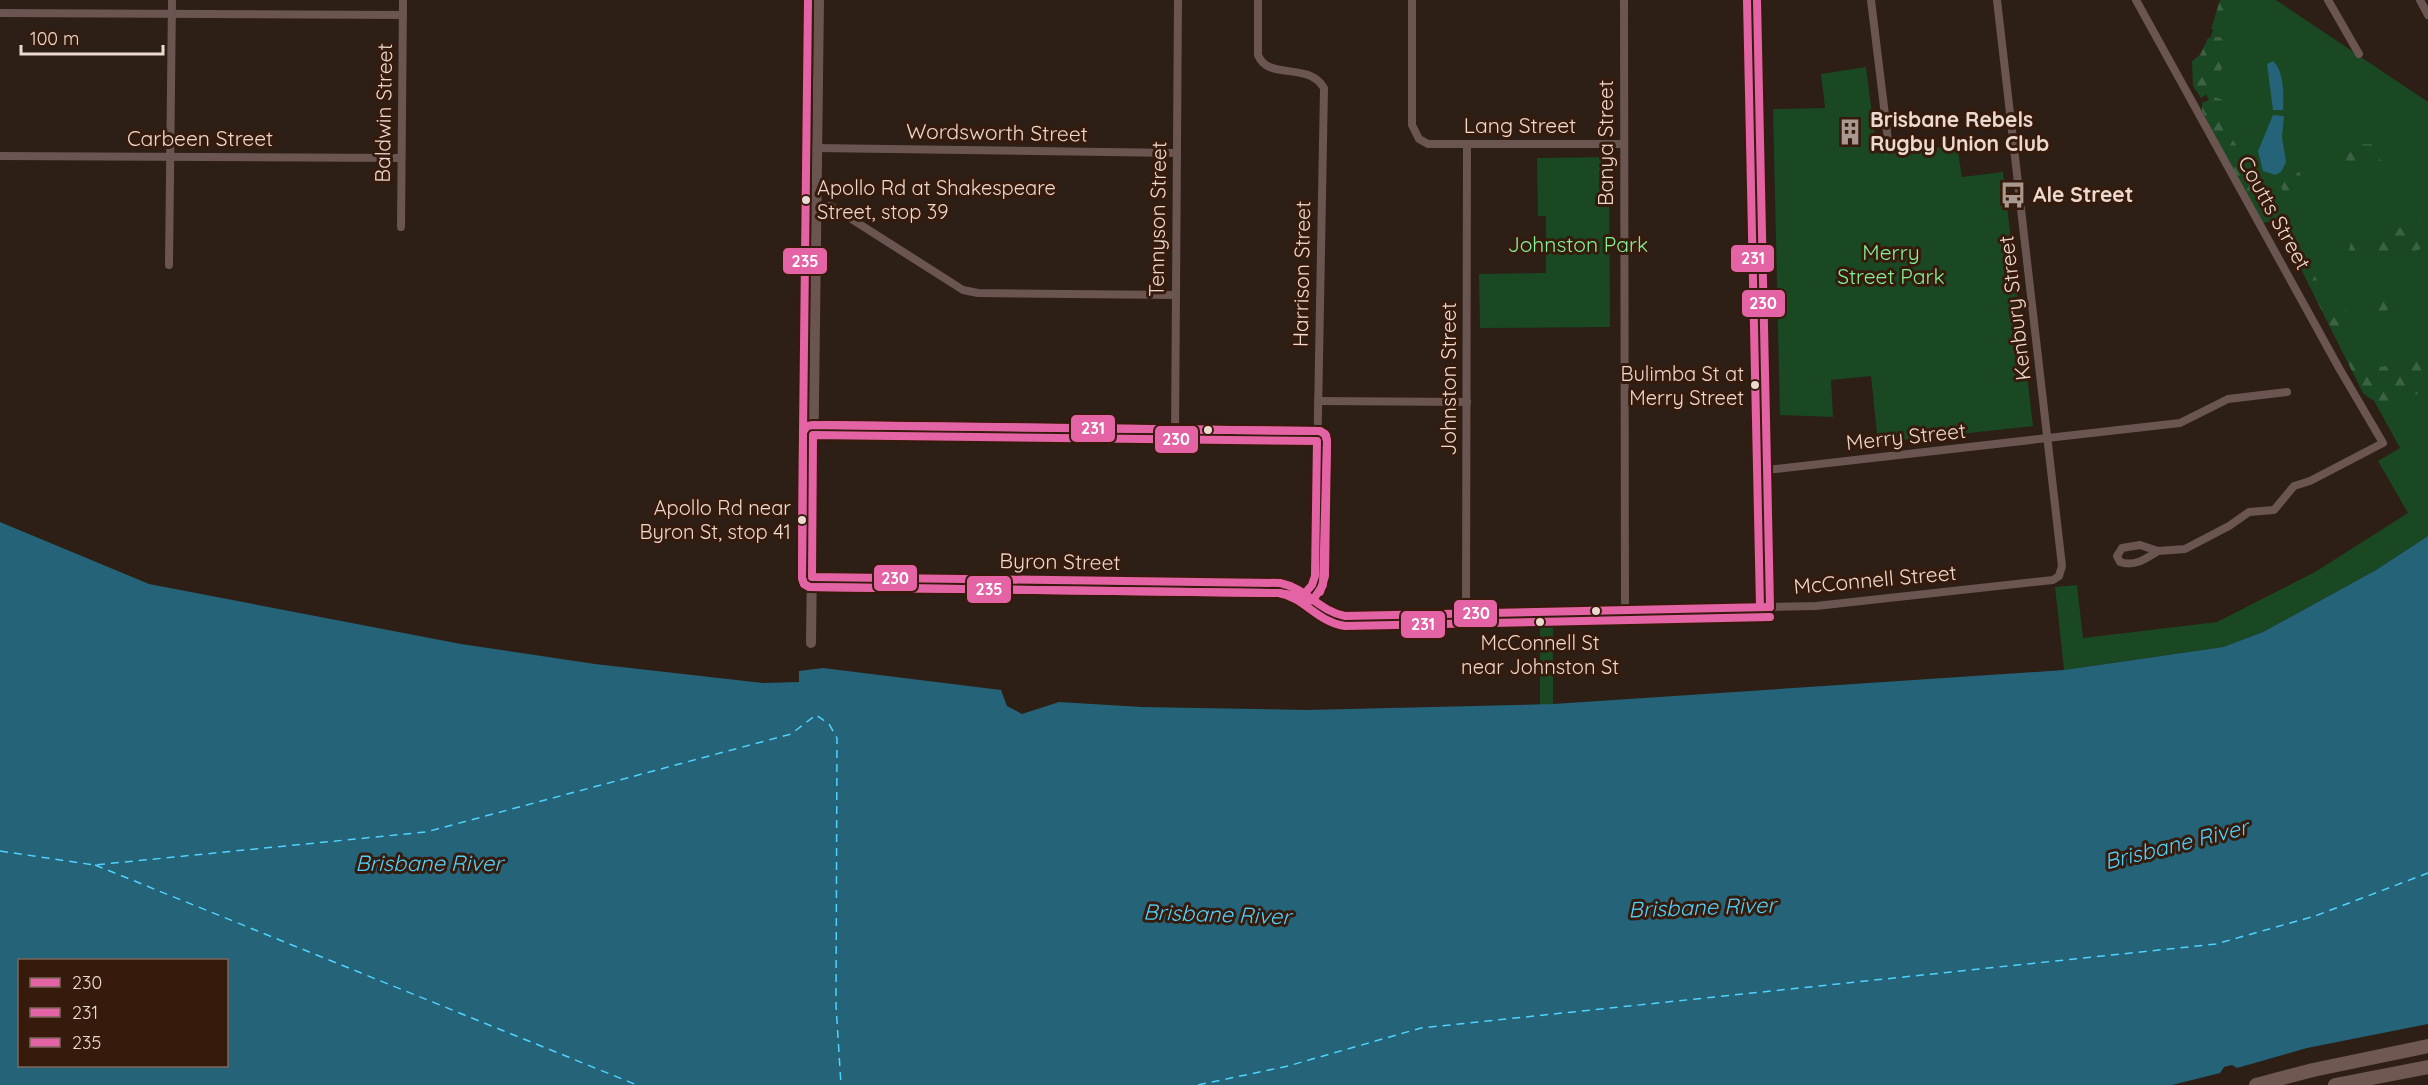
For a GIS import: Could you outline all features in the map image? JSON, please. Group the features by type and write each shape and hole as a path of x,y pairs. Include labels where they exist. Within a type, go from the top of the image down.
{"highway":[{"path":"2256,1085 2313,1070 2428,1046"},
{"path":"2335,1085 2428,1067"}],"street":[{"path":"169,265 172,0"},
{"name":"Baldwin Street","path":"401,227 403,0"},
{"path":"811,643 819,0"},
{"name":"Tennyson Street","path":"1175,438 1178,0"},
{"name":"Harrison Street","path":"1258,0 1258,56 1260,60 1269,68 1311,75 1318,79 1324,88 1315,576 1306,592"},
{"name":"Lang Street","path":"1412,0 1412,125 1419,139 1428,144 1623,144"},
{"name":"Banya Street","path":"1624,0 1625,610"},
{"path":"1757,0 1770,607"},
{"path":"1871,0 1888,140"},
{"name":"Kenbury Street","path":"1997,0 2062,566 2058,576"},
{"name":"Coutts Street","path":"2136,0 2339,368 2383,443 2310,481 2294,486 2274,510 2249,512 2229,526 2190,547 2158,551"},
{"path":"2328,0 2359,54"},
{"path":"2420,0 2428,15"},
{"path":"0,14 403,15"},
{"name":"Johnston Street","path":"1466,614 1467,144"},
{"name":"Wordsworth Street","path":"816,148 1177,153"},
{"name":"Carbeen Street","path":"0,156 401,158"},
{"path":"815,206 831,206 963,290 978,293 1175,295"},
{"name":"Merry Street","path":"1767,470 2180,423 2228,399 2287,392"},
{"path":"1318,401 1467,402"},
{"path":"813,435 1317,441"},
{"name":"McConnell Street","path":"1306,592 1328,612 1336,615 1466,614 1845,604 2048,581 2058,576"},
{"name":"Byron Street","path":"812,577 1280,583 1296,585 1306,592"}],"green space":[{"path":"2220,0 2242,0 2234,16 2226,25 2222,28 2211,29"},
{"path":"2223,0 2276,0 2428,102 2428,536 2376,570 2263,632 2223,647 2064,670 2055,587 2077,585 2083,638 2217,622 2315,572 2408,513 2378,461 2400,448 2197,78"},
{"path":"2220,37 2229,48 2215,83 2201,98 2193,86 2192,61 2200,55 2208,38"},
{"name":"Merry Street Park","path":"1866,67 1877,153 1957,146 1962,177 2003,172 2033,426 1878,443 1871,376 1831,380 1833,417 1780,415 1773,109 1825,108 1821,74"},
{"path":"2368,93 2380,115 2388,115 2400,120 2424,144 2421,148 2406,135 2401,123 2377,118 2363,96"},
{"path":"2215,97 2223,100 2230,109 2229,129 2232,137 2259,175 2277,220 2263,223 2202,111 2202,103"},
{"path":"2373,144 2380,160 2391,162 2412,160 2413,166 2342,168 2347,145"},
{"name":"Johnston Park","path":"1609,157 1610,327 1480,328 1479,274 1546,273 1546,216 1538,216 1537,158"},
{"path":"2288,166 2300,173 2301,177 2284,193 2276,177 2284,173"},
{"path":"2421,220 2428,221 2428,240 2420,249 2395,258 2385,253 2367,255 2371,246 2383,232"},
{"path":"2290,222 2330,309 2344,308 2351,314 2349,321 2337,328 2358,360 2374,368 2428,359 2428,392 2410,395 2385,404 2376,402 2363,393 2280,227"},
{"path":"2351,243 2359,243 2362,271 2355,275 2350,272 2346,259"},
{"path":"2373,296 2395,298 2395,304 2378,317 2370,316 2365,311 2365,303"},
{"path":"1540,627 1553,627 1553,705 1540,705"}],"water":[{"path":"2273,61 2281,77 2283,110 2273,110 2267,64"},
{"path":"2273,115 2284,116 2282,137 2286,162 2281,172 2275,175 2263,171 2258,151"},
{"name":"Brisbane River","path":"0,522 149,584 461,644 595,664 763,683 799,682 799,671 823,668 1001,690 1007,706 1022,714 1059,702 1142,707 1307,710 1553,704 2064,670 2223,647 2263,632 2376,570 2428,536 2428,1024 2307,1048 2237,1068 2232,1065 2224,1067 2220,1073 2172,1085 0,1085"}],"ferry route":[{"path":"0,851 94,865 426,832 791,734 816,715 829,724 837,738 836,1005 841,1085"},
{"path":"95,865 637,1085"},
{"path":"1198,1085 1288,1066 1421,1028 2216,944 2315,916 2428,873"}],"transit line":[{"name":"235","path":"803,432 808,0"},
{"name":"231","path":"1747,0 1760,607"},
{"name":"230","path":"1757,0 1770,607"},
{"name":"231","path":"1320,592 1325,576 1327,441 1325,434 1320,431 813,425 807,426 803,432 802,578 804,584 810,587 1279,593 1296,600 1327,620 1345,626 1770,617"},
{"name":"235","path":"803,438 802,578 804,584 809,587 1279,593 1292,595 1306,602 1313,600 1323,585 1327,441 1326,435 1320,431 824,425"},
{"name":"230","path":"1306,592 1315,576 1317,441 813,435 812,577 1280,583 1345,616 1770,607"}],"place":[{"name":"Brisbane Rebels Rugby Union Club","path":"1850,132"},
{"name":"Ale Street","path":"2013,195"},
{"name":"Apollo Rd at Shakespeare Street, stop 39","path":"806,200"},
{"name":"Bulimba St at Merry Street","path":"1755,385"},
{"name":"Apollo Rd near Byron St, stop 41","path":"802,520"},
{"name":"McConnell St near Johnston St","path":"1540,622"}]}
